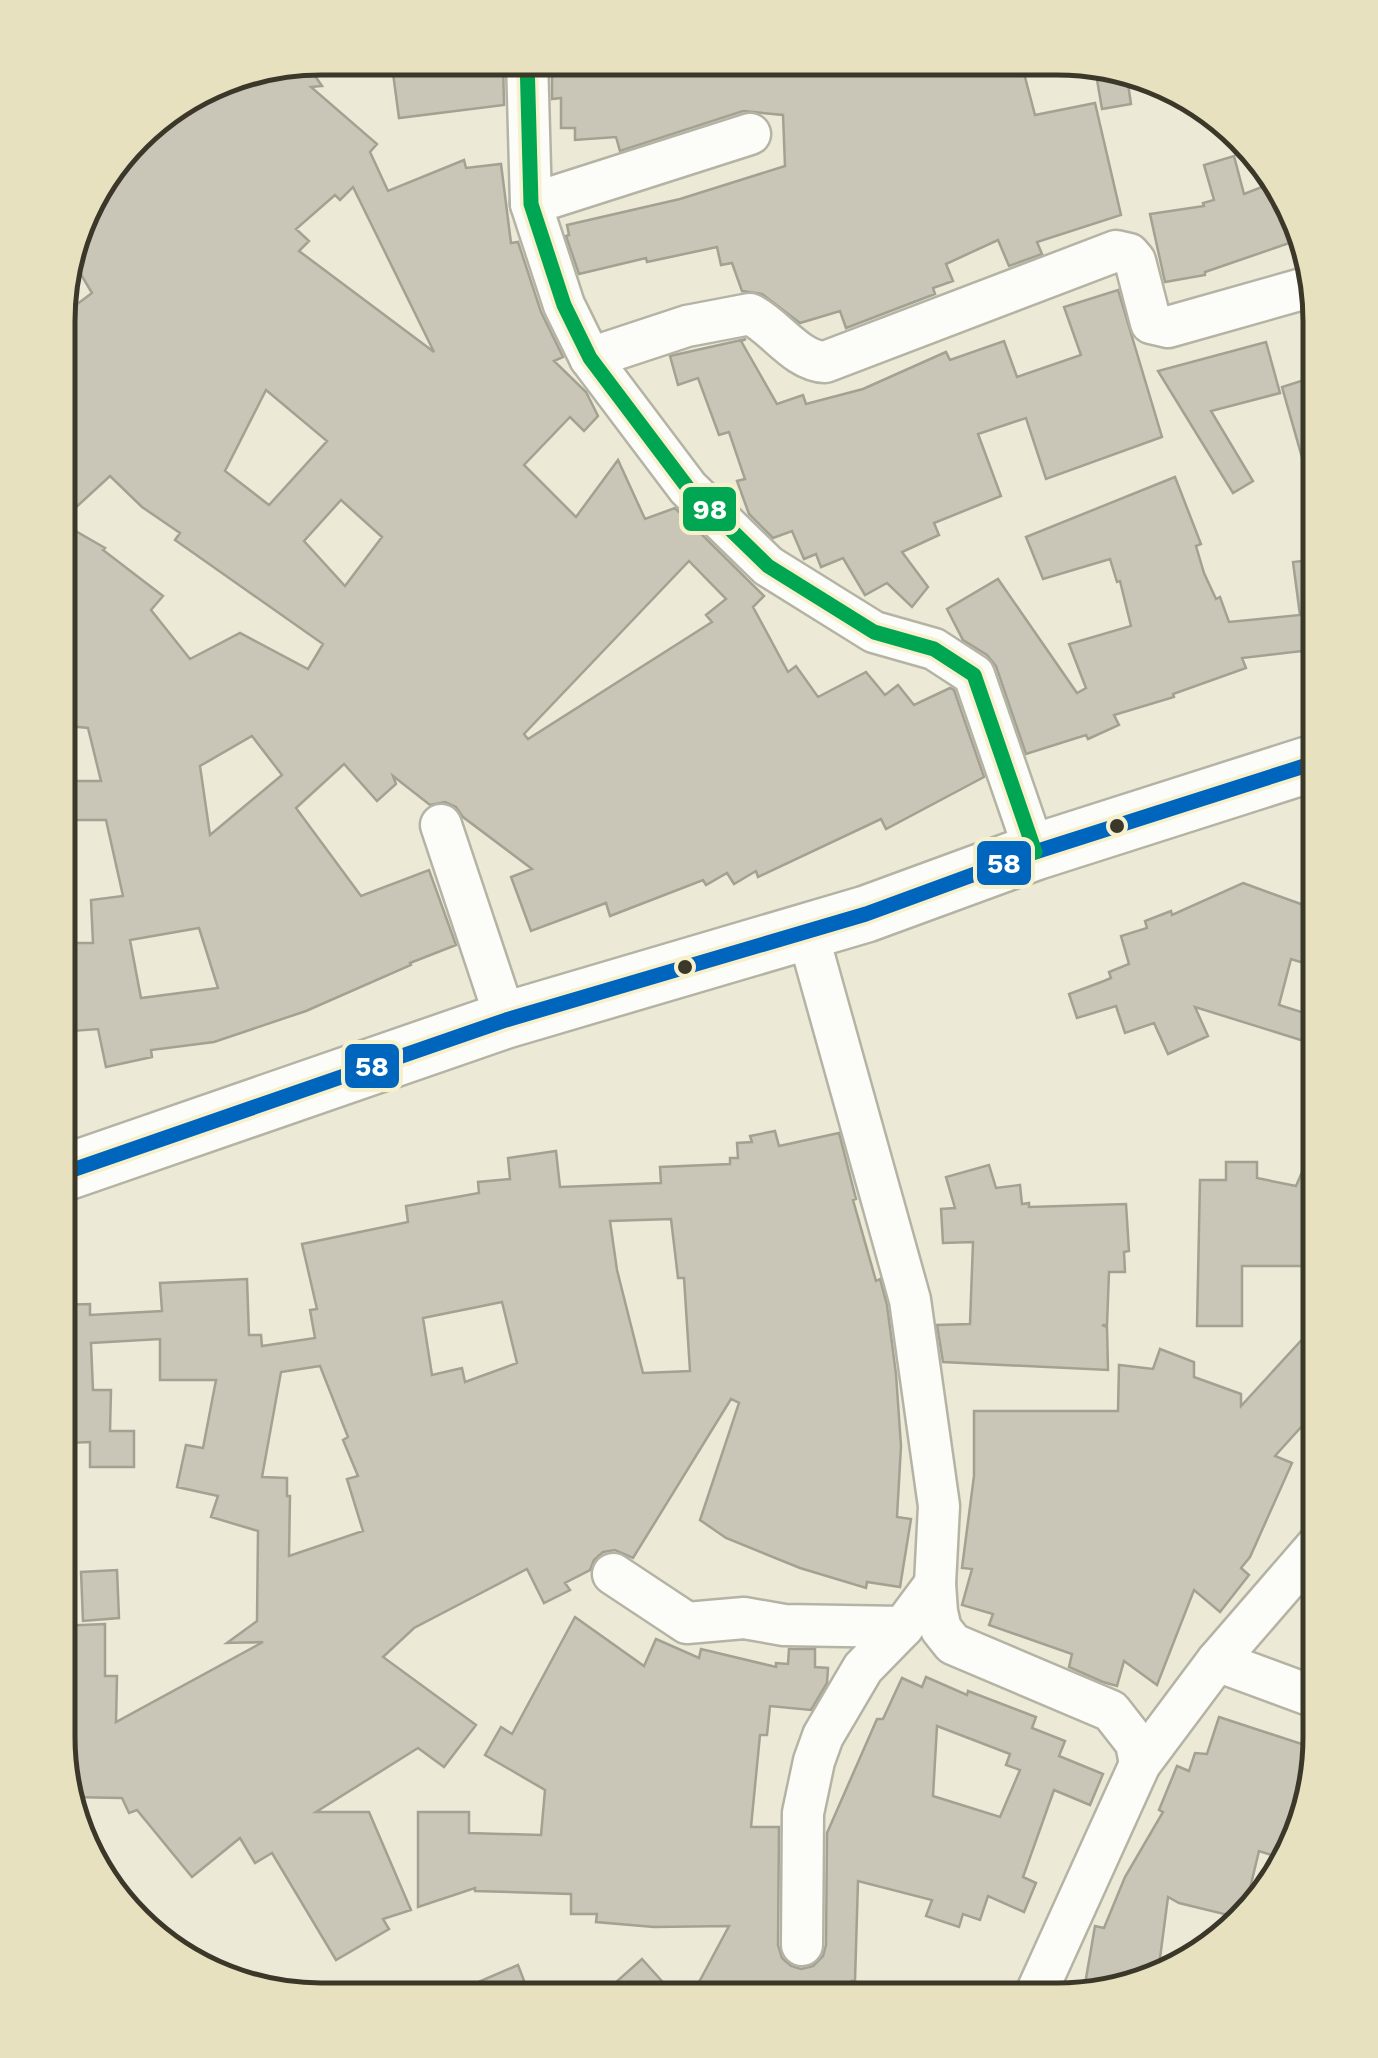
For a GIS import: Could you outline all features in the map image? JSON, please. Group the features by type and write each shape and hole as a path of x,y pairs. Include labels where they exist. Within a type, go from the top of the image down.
{"highway":[{"path":"75,1168 506,1020 866,914 1035,852 1303,767"}],"street":[{"path":"528,76 532,204 564,305 590,358 688,488 768,566 874,632 934,649 974,675 1035,852"},
{"path":"532,204 750,134"},
{"path":"590,358 687,326 750,314 807,358 825,362 1116,251 1129,254 1135,261 1151,323 1158,327 1301,290"},
{"path":"441,826 506,1020"},
{"path":"807,932 910,1300 939,1506 934,1584 941,1629 953,1644 1111,1711 1136,1743 1140,1764"},
{"path":"1041,1983 1140,1764 1217,1662 1302,1563"},
{"path":"613,1574 687,1623 744,1618 784,1625 903,1628"},
{"path":"802,1945 803,1812 823,1736 863,1668 903,1628 934,1584"},
{"path":"1217,1662 1302,1693"}],"building":[{"path":"1024,75 1035,115 1095,103 1121,215 1037,242 1042,254 1009,266 998,240 946,264 953,281 933,288 935,294 846,328 840,311 800,323 762,294 742,291 732,263 721,265 717,247 579,274 566,236 567,225 680,199 785,166 783,115 743,111 620,151 616,137 575,140 575,128 561,128 561,98 552,99 552,76"},
{"path":"315,76 322,86 311,87 377,144 370,152 388,191 464,160 466,168 501,164 511,243 518,242 541,312 563,357 554,361 586,392 598,416 584,431 570,417 524,465 576,517 618,460 645,519 675,508 764,596 753,607 788,672 796,666 818,697 866,672 885,695 898,685 914,705 950,688 954,690 984,777 886,829 881,819 758,877 756,871 734,884 727,873 706,885 703,880 610,916 606,903 531,931 511,877 532,869 463,817 456,807 445,802 430,805 393,776 396,784 377,801 344,764 296,808 361,896 429,870 456,945 306,1011 214,1042 151,1050 152,1057 106,1067 98,1029 75,1031 75,943 93,943 91,900 123,896 106,820 75,820 75,781 101,781 88,728 75,727 75,531 105,548 163,596 151,610 190,659 240,633 308,669 323,644 175,540 180,533 142,507 110,476 75,508 76,305 92,293 80,273 88,242 108,198 126,171 171,126 198,108 257,83","holes":["353,187 434,352 299,251 309,241 296,229 335,195 340,200","266,390 327,441 269,505 225,471","341,500 382,537 345,586 304,541","689,561 726,599 706,615 712,622 528,739 524,734","252,736 282,775 210,835 200,766","199,928 218,988 141,998 130,940"]},
{"path":"393,76 503,76 504,105 399,118"},
{"path":"1097,78 1128,86 1131,104 1102,109"},
{"path":"1234,156 1244,194 1262,187 1290,243 1205,275 1165,282 1150,214 1204,206 1203,203 1214,200 1204,165"},
{"path":"1118,290 1162,437 1046,479 1026,418 978,434 1001,496 934,523 939,535 902,552 928,587 912,607 887,583 865,595 843,558 821,567 816,554 804,559 792,531 773,538 749,514 737,481 745,479 729,432 719,435 698,378 678,385 670,356 746,339 741,341 777,404 803,395 806,404 863,389 946,352 950,360 1004,341 1017,377 1081,355 1064,307"},
{"path":"1266,342 1280,393 1211,411 1253,481 1233,493 1158,371"},
{"path":"1303,380 1303,460 1282,387"},
{"path":"1175,477 1201,544 1196,546 1204,573 1216,599 1220,597 1229,622 1300,615 1293,562 1303,561 1303,651 1242,658 1246,668 1173,694 1174,697 1114,715 1119,725 1088,739 1086,735 1026,754 996,666 987,655 963,640 947,609 998,579 1077,693 1086,688 1069,644 1131,626 1110,559 1043,579 1026,537"},
{"path":"1243,883 1303,905 1303,963 1291,959 1279,1005 1303,1012 1302,1041 1195,1007 1208,1036 1168,1054 1154,1023 1125,1033 1116,1006 1077,1018 1069,994 1111,978 1109,972 1129,964 1121,936 1147,928 1145,921 1171,911 1172,915"},
{"path":"775,1131 779,1146 839,1133 856,1199 853,1200 876,1281 880,1279 887,1305 901,1446 897,1517 911,1519 900,1587 867,1582 866,1588 800,1568 726,1538 700,1520 739,1403 731,1399 633,1558 615,1550 603,1552 590,1570 565,1583 570,1590 544,1603 527,1569 414,1628 383,1657 476,1725 444,1767 418,1748 316,1812 369,1812 411,1910 383,1919 389,1929 336,1960 272,1853 255,1863 240,1838 192,1877 137,1810 129,1813 122,1798 83,1797 75,1737 75,1625 105,1624 105,1676 117,1676 116,1722 263,1642 227,1643 257,1621 258,1531 211,1517 218,1496 177,1487 186,1445 203,1448 216,1380 160,1380 160,1339 91,1343 93,1390 111,1390 110,1431 134,1431 134,1467 90,1467 90,1442 75,1443 75,1304 90,1304 90,1315 162,1311 160,1283 247,1279 249,1335 261,1335 262,1346 315,1338 310,1310 317,1309 302,1244 408,1222 406,1206 479,1193 478,1182 510,1179 508,1158 556,1151 560,1187 661,1183 660,1167 730,1164 730,1158 738,1158 737,1143 752,1142 750,1136","holes":["671,1219 678,1278 684,1278 690,1371 643,1373 617,1270 610,1221","502,1302 517,1363 465,1382 462,1368 432,1375 423,1318","320,1366 348,1437 343,1440 358,1476 347,1479 363,1531 289,1556 287,1478 262,1477 281,1372"]},
{"path":"1226,1162 1257,1162 1257,1178 1296,1186 1302,1171 1302,1266 1242,1266 1242,1326 1197,1326 1200,1180 1226,1180"},
{"path":"989,1165 996,1188 1020,1185 1022,1204 1029,1203 1029,1207 1126,1204 1129,1251 1124,1252 1125,1272 1109,1272 1107,1325 1102,1325 1107,1327 1108,1370 943,1362 937,1325 970,1324 973,1242 943,1243 941,1209 955,1208 946,1177"},
{"path":"1302,1339 1302,1426 1275,1456 1292,1463 1250,1557 1241,1568 1249,1575 1220,1612 1194,1590 1157,1685 1124,1661 1117,1686 1103,1682 1069,1667 1072,1654 989,1625 993,1614 962,1605 972,1569 962,1568 974,1476 974,1411 1118,1411 1119,1365 1153,1369 1160,1349 1194,1362 1194,1377 1241,1394 1241,1406"},
{"path":"117,1570 119,1618 83,1621 81,1572"},
{"path":"575,1617 644,1666 656,1639 699,1658 701,1649 776,1667 776,1663 788,1664 789,1649 815,1649 815,1667 828,1668 827,1683 811,1710 770,1706 767,1735 760,1735 751,1827 779,1827 778,1945 782,1958 801,1969 813,1966 823,1956 826,1945 827,1833 877,1719 883,1719 902,1678 922,1687 926,1677 1036,1717 1032,1728 1065,1741 1059,1756 1103,1774 1090,1805 1054,1790 1023,1877 1036,1883 1024,1912 988,1896 980,1920 963,1914 959,1927 926,1916 932,1900 858,1881 852,1983 699,1983 729,1926 654,1927 596,1922 597,1914 571,1914 571,1894 475,1888 418,1907 418,1812 469,1812 469,1833 541,1835 545,1790 485,1755 501,1727 512,1734","holes":["937,1726 1010,1754 1006,1765 1020,1770 1000,1817 933,1796"]},
{"path":"1219,1717 1302,1744 1298,1785 1278,1846 1273,1855 1259,1851 1250,1889 1227,1915 1168,1897 1160,1960 1121,1975 1086,1981 1095,1926 1104,1928 1125,1877 1163,1812 1159,1810 1177,1766 1189,1771 1195,1753 1207,1754"},
{"path":"642,1959 664,1983 615,1983"},
{"path":"518,1965 525,1983 476,1983"}],"transit line":[{"name":"98","path":"527,76 531,204 564,305 590,358 688,488 768,566 874,632 934,649 974,675 1035,852"},
{"name":"58","path":"75,1169 506,1020 866,914 1035,852 1303,767"}]}
